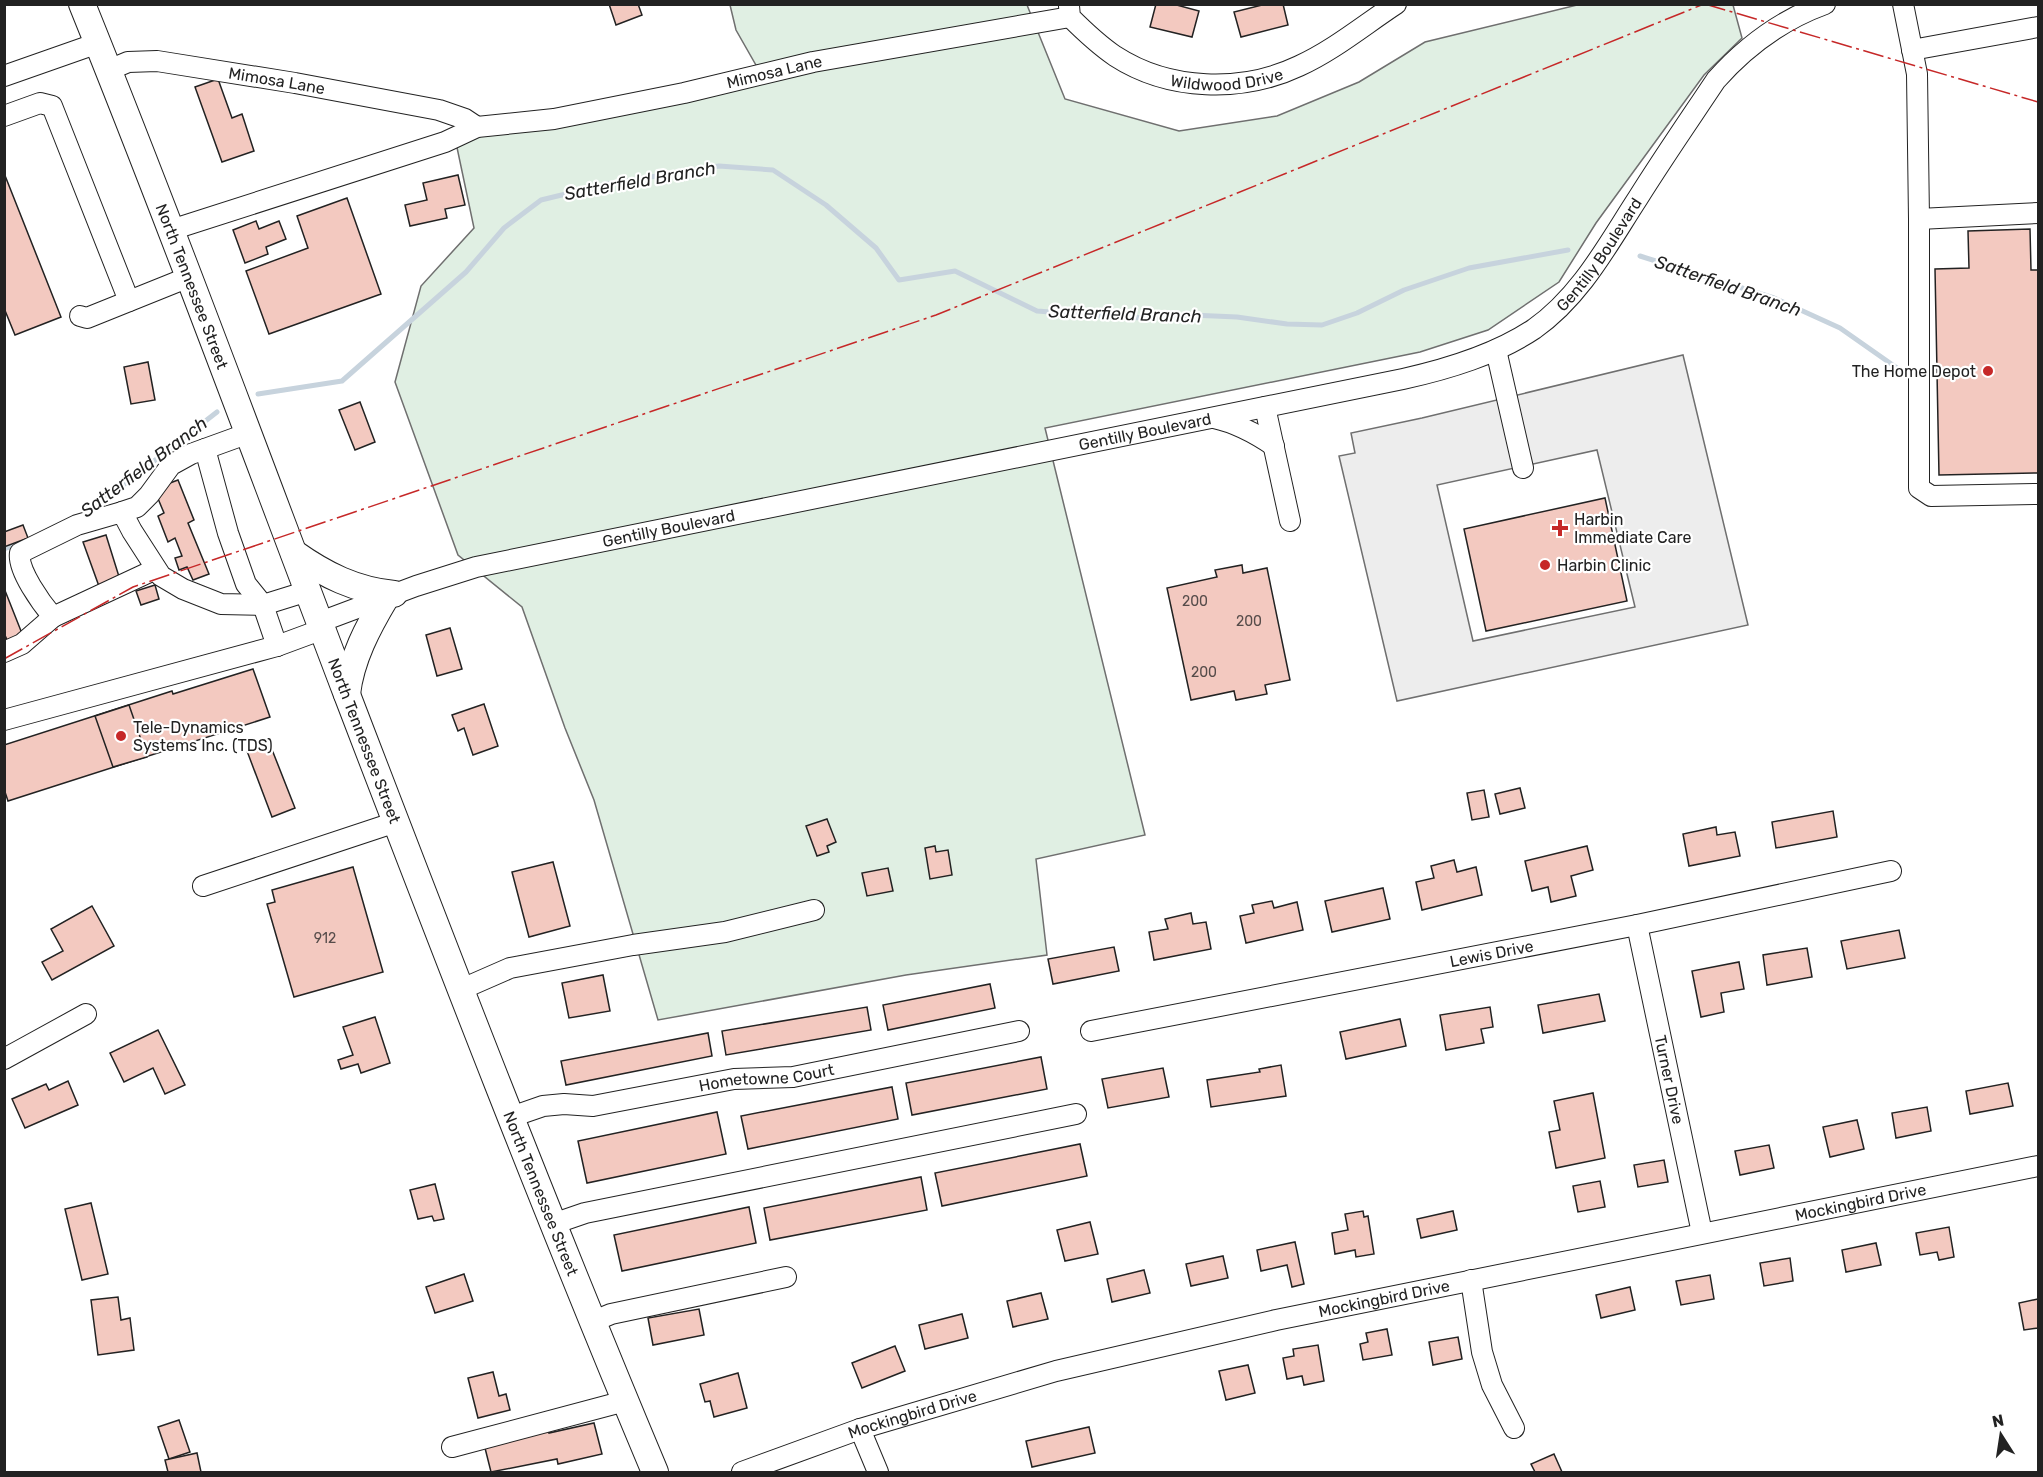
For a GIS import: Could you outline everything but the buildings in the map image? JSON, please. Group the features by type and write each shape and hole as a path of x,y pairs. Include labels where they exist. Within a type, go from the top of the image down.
{"main road":[{"name":"North Tennessee Street","path":"82,4 249,433 396,822 553,1224 655,1473"},
{"path":"294,553 340,581 390,596 360,646 349,679 347,694"}],"street":[{"name":"Wildwood Drive","path":"1069,11 1091,38 1117,57 1149,72 1182,82 1217,85 1251,82 1275,76 1299,66 1321,55 1396,4"},
{"name":"Gentilly Boulevard","path":"4,720 277,646 390,596 464,571 517,558 1426,374 1496,350 1534,328 1575,292 1716,80 1744,50 1778,26 1801,13 1825,4"},
{"path":"1902,4 1917,74 1919,488 1931,496 2038,494"},
{"name":"Mimosa Lane","path":"171,230 445,142 477,127 554,119 684,93 813,62 1069,11"},
{"path":"1912,50 2038,27"},
{"path":"4,75 98,43"},
{"name":"Mimosa Lane","path":"109,70 128,62 157,61 295,83 439,110 465,119 477,127"},
{"path":"4,116 40,103 52,106 129,301"},
{"path":"1918,219 2038,213"},
{"path":"80,316 87,318 189,277"},
{"path":"1496,350 1524,468"},
{"path":"1265,407 1290,522"},
{"path":"1212,418 1250,431 1274,446"},
{"path":"53,617 18,561 20,554 77,525 137,507 171,465 190,454 249,433"},
{"path":"205,449 228,533 246,584 263,605 277,646"},
{"path":"122,512 161,576 183,589 221,604 263,605 308,591"},
{"path":"4,652 22,644 53,617 156,569"},
{"path":"203,885 396,822"},
{"name":"Lewis Drive","path":"1091,1031 1637,925 1891,871"},
{"path":"462,989 510,968 633,945 725,932 814,910"},
{"name":"Turner Drive","path":"1637,925 1702,1233"},
{"path":"4,1059 86,1014"},
{"name":"Hometowne Court","path":"512,1117 543,1106 564,1104 593,1106 734,1079 794,1077 1019,1030"},
{"path":"553,1224 585,1213 1076,1114"},
{"name":"Mockingbird Drive","path":"742,1472 860,1429 1056,1371 1276,1320 2038,1166"},
{"path":"592,1322 611,1314 786,1277"},
{"path":"1471,1280 1482,1352 1492,1385 1514,1428"},
{"path":"452,1447 625,1401"},
{"path":"860,1429 878,1473"}],"green space":[{"path":"730,5 1027,5 1065,99 1179,131 1277,116 1359,82 1425,42 1577,5 1733,5 1742,38 1704,75 1596,223 1559,282 1488,330 1420,352 1045,428 1145,835 1036,859 1047,955 906,975 658,1020 594,800 565,728 522,607 458,555 395,382 421,286 474,228 455,138 761,74 736,30"}],"shaded area":[{"path":"1683,355 1748,625 1397,701 1339,456 1355,453 1351,433","holes":["1597,450 1635,607 1473,641 1437,485"]}],"waterway":[{"name":"Satterfield Branch","path":"258,394 342,381 466,272 504,228 541,200 607,184 719,166 773,170 826,205 876,248 899,280 955,271 1037,311 1130,318 1191,315 1237,317 1287,324 1322,325 1357,313 1404,290 1469,268 1568,250"},
{"name":"Satterfield Branch","path":"1640,256 1774,298 1840,328 1907,375"},
{"name":"Satterfield Branch","path":"86,514 217,412"},
{"name":"Satterfield Branch","path":"4,549 19,543"}],"power":[{"path":"4,659 133,587 936,315 1704,4"},
{"path":"1705,4 2038,102"}],"place":[{"name":"The Home Depot","path":"1988,371"},
{"name":"Harbin Immediate Care","path":"1560,528"},
{"name":"Harbin Clinic","path":"1545,565"},
{"name":"Tele-Dynamics Systems Inc. (TDS)","path":"121,736"}]}
